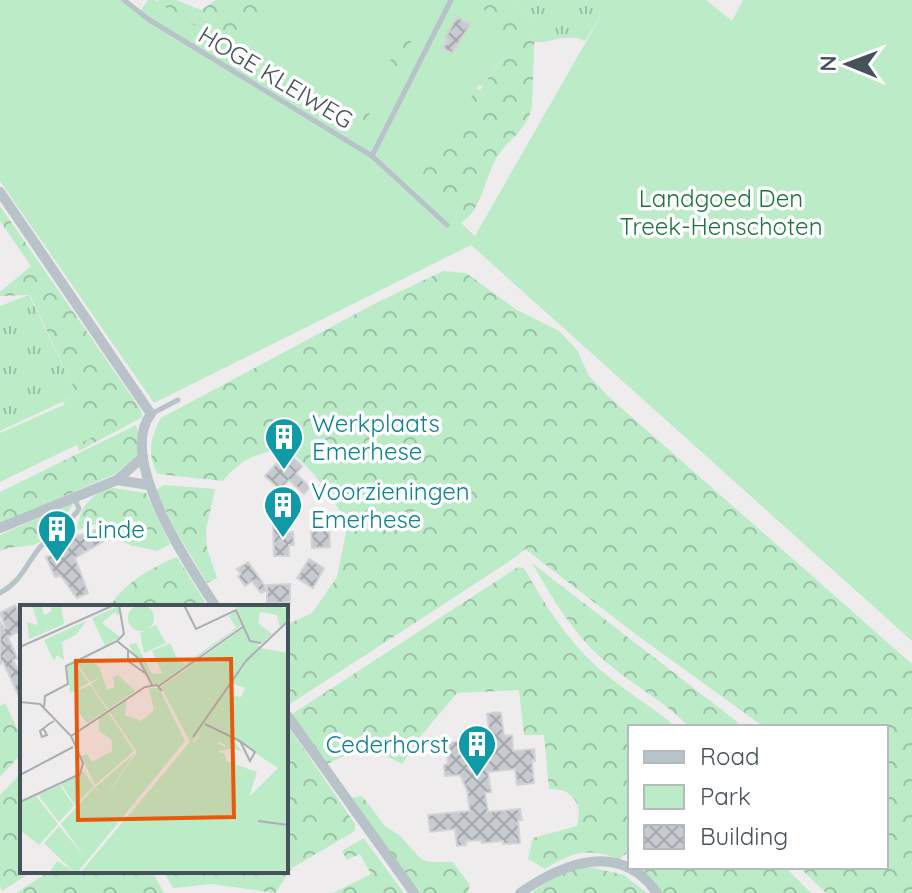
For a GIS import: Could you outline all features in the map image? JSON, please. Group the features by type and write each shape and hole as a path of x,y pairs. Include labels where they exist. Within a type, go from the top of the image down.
{"street":[{"path":"0,192 151,414 145,425 143,457 149,485 189,565 215,605"},
{"path":"0,528 117,480 143,457"},
{"path":"117,480 149,485"},
{"path":"288,717 414,893"},
{"path":"520,893 543,877 582,862 617,863 628,868"},
{"path":"629,869 645,879 657,893"}],"lane":[{"name":"HOGE KLEIWEG","path":"124,0 148,19 372,156 447,225"},
{"name":"HOGE KLEIWEG","path":"372,156 451,0"},
{"path":"151,414 178,400"},
{"path":"0,593 19,580 42,545 72,519 79,509 74,497"}],"green space":[{"name":"Landgoed Den Treek-Henschoten","path":"0,0 127,0 141,10 148,0 155,0 237,53 268,0 425,0 354,124 360,130 435,0 469,0 505,23 500,32 514,40 482,86 479,85 417,182 475,236 610,0 706,0 732,21 743,0 912,0 912,641 471,245 154,403 0,181"},
{"path":"159,0 176,0 201,10 216,0 447,0 362,138 148,10"},
{"path":"457,0 513,0 516,7 535,22 532,107 529,116 497,157 479,201 461,223 453,222 375,151 456,76 480,90 509,47"},
{"path":"513,0 611,0 585,41 566,38 534,42 535,22 516,7"},
{"path":"0,206 141,410 139,419 79,451 63,402 77,395 30,295 0,296 0,292 31,266 0,221"},
{"path":"443,271 466,273 517,310 559,331 577,350 589,376 609,397 912,664 912,893 826,893 801,869 888,869 888,725 761,725 525,549 288,705 288,624 312,613 337,577 348,522 314,474 290,450 270,451 252,457 223,481 158,474 152,460 151,446 161,418 374,304"},
{"path":"29,295 77,395 0,431 0,306"},
{"path":"66,404 99,434 0,482 0,433"},
{"path":"136,425 142,451 115,474 0,524 0,492"},
{"path":"164,485 215,489 206,529 207,548 217,578 207,583 175,529 156,490"},
{"path":"113,488 146,493 170,544 157,551 128,544 116,537 103,522 77,530 81,514 92,497"},
{"path":"74,502 46,538 33,545 0,551 0,535"},
{"path":"177,557 207,605 111,605 123,590 157,566"},
{"path":"532,563 741,725 687,725 594,651 564,616"},
{"path":"518,567 524,568 557,620 586,656 673,725 628,725 628,852 619,859 598,853 580,853 545,869 528,859 533,838 577,826 579,811 570,794 549,789 544,735 524,735 519,690 457,693 402,764 383,755 364,752 336,759 326,765 292,714"},
{"path":"5,703 17,728 20,727 20,755 0,777 0,706"},
{"path":"288,726 355,824 355,831 292,868 275,893 212,884 173,888 164,873 288,873"},
{"path":"20,774 20,873 30,873 2,891 0,886 0,795"},
{"path":"362,796 385,826 399,835 421,859 453,862 470,885 468,893 417,893 350,798"},
{"path":"362,839 404,893 333,893 371,874 360,854 347,860 342,851"},
{"path":"585,866 624,875 647,893 531,893 555,876"},
{"path":"638,869 787,869 811,893 660,893"},
{"path":"47,873 153,873 164,893 16,893"}],"building":[{"path":"457,17 470,25 452,53 443,48"},
{"name":"Werkplaats Emerhese","path":"287,452 302,466 296,474 310,487 304,494 289,480 280,490 265,476"},
{"name":"Voorzieningen Emerhese","path":"273,519 289,519 289,532 293,532 294,545 289,545 289,556 274,556"},
{"path":"329,524 330,547 312,548 311,525"},
{"name":"Linde","path":"102,528 107,539 75,558 88,593 77,598 61,576 55,577 46,557 52,555 55,540 72,532 74,537"},
{"path":"309,559 324,568 313,588 297,578"},
{"path":"248,562 267,589 267,585 290,584 290,602 267,603 267,590 261,593 252,581 245,586 237,569"},
{"path":"15,605 20,615 20,631 8,637 17,658 13,660 20,674 20,699 3,662 0,664 0,621 6,628 0,613"},
{"name":"Cederhorst","path":"501,713 504,736 512,735 513,751 534,749 534,783 517,785 515,769 488,772 491,792 485,793 488,812 520,809 520,843 482,843 481,840 466,841 466,845 457,846 455,829 430,832 428,815 470,811 467,790 460,775 445,776 444,765 448,764 445,743 462,741 463,751 491,748 487,714"}],"place":[{"name":"Werkplaats Emerhese","path":"284,471"},
{"name":"Voorzieningen Emerhese","path":"283,539"},
{"name":"Linde","path":"57,563"},
{"name":"Cederhorst","path":"477,778"}]}
